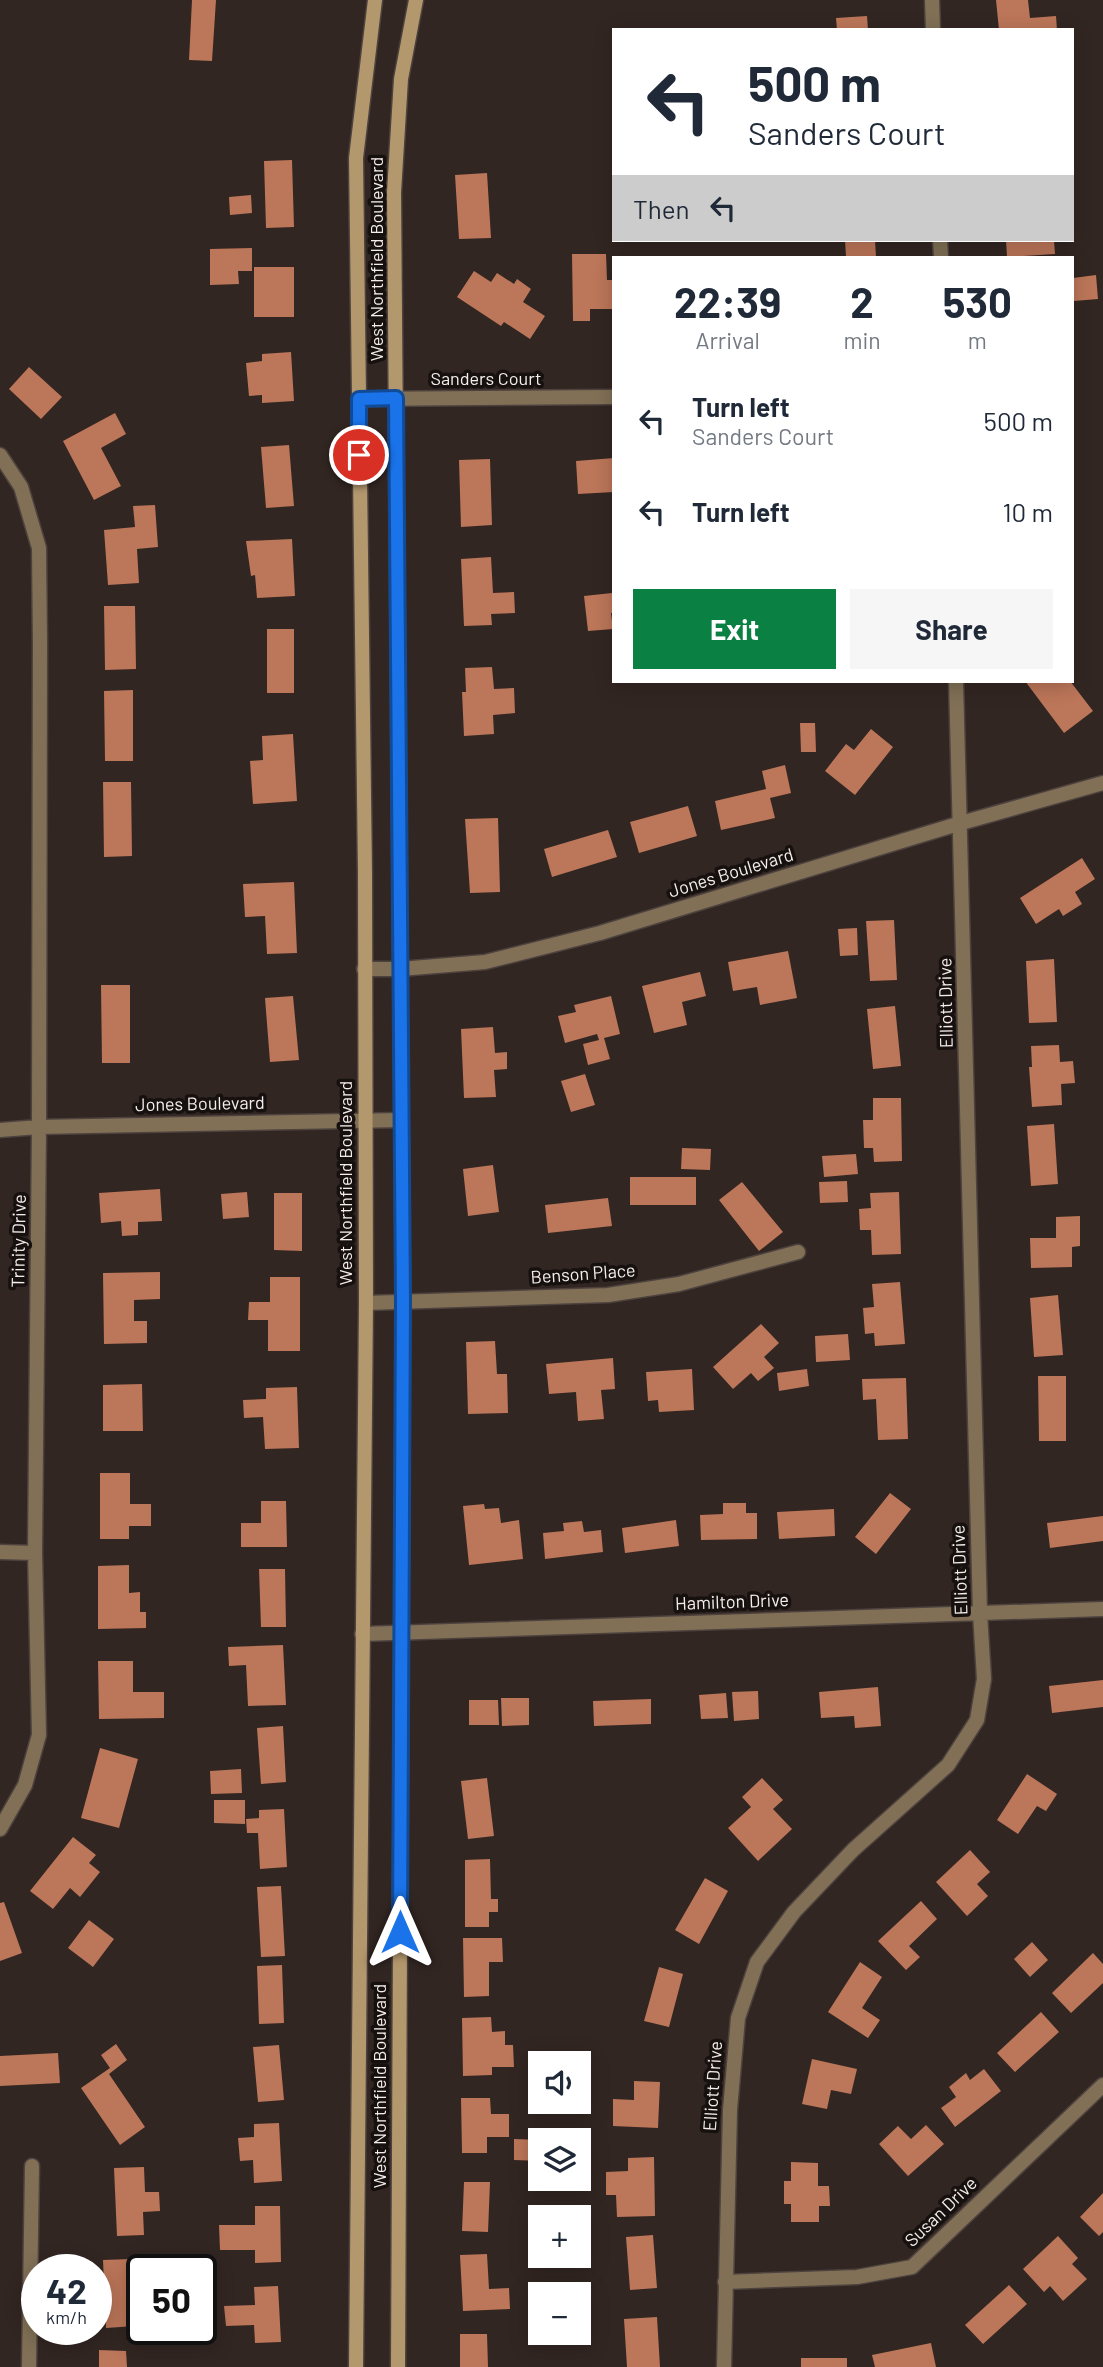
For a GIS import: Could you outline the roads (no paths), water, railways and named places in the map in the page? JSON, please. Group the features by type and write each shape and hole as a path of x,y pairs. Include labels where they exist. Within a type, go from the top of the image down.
{"main road":[{"name":"West Northfield Boulevard","path":"356,2367 366,1120 356,158 375,0"},
{"name":"West Northfield Boulevard","path":"398,2367 403,1301 394,192 401,79 416,0"}],"street":[{"path":"932,0 933,28"},
{"name":"Sanders Court","path":"359,399 612,397"},
{"name":"Trinity Drive","path":"0,455 21,487 39,548 40,644 35,1553 39,1735 24,1785 0,1829"},
{"name":"Elliott Drive","path":"724,2367 730,2110 738,2018 757,1962 794,1912 819,1885 853,1850 948,1765 977,1720 984,1679 980,1613 956,683"},
{"name":"Jones Boulevard","path":"364,969 485,962 587,937 961,823 1103,783"},
{"name":"Jones Boulevard","path":"0,1130 401,1120"},
{"name":"Benson Place","path":"366,1303 607,1295 679,1283 798,1252"},
{"path":"0,1552 35,1553"},
{"name":"Hamilton Drive","path":"362,1634 1103,1609"},
{"name":"Susan Drive","path":"725,2282 857,2277 912,2267 1103,2085"},
{"path":"29,2367 32,2166"}]}
